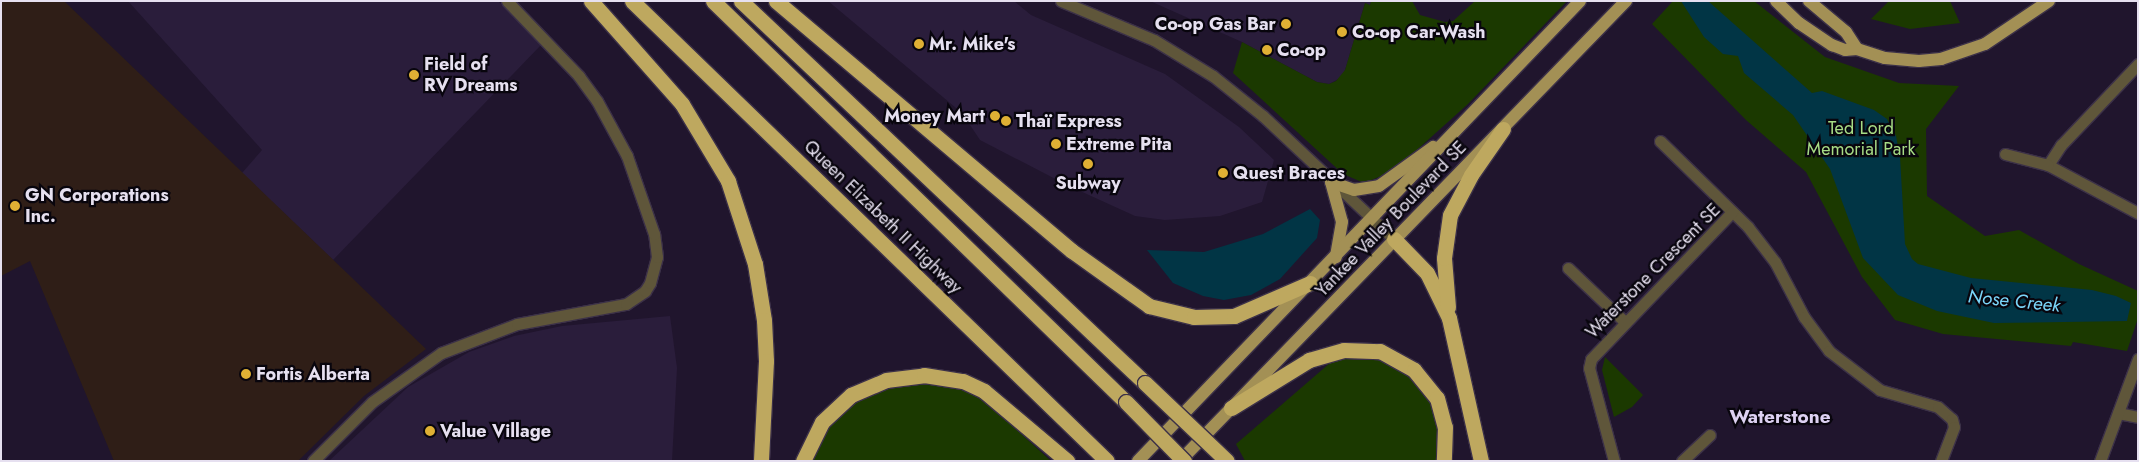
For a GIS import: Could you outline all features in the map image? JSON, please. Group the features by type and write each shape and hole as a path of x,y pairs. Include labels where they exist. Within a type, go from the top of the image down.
{"highway":[{"path":"591,1 682,104 728,181 755,264 764,320 766,361 761,461"},
{"name":"Queen Elizabeth II Highway","path":"632,1 1107,461"},
{"name":"Queen Elizabeth II Highway","path":"713,1 1126,402 1184,461"},
{"path":"740,1 1227,461"},
{"path":"776,1 1072,251 1149,306 1194,317 1234,316 1310,283"},
{"path":"1481,461 1449,318 1444,258 1450,215 1471,175 1503,129"},
{"path":"1394,239 1427,273 1449,318"},
{"path":"1231,408 1309,360 1344,350 1380,351 1414,370 1437,398 1445,428 1444,461"},
{"path":"803,461 811,440 835,408 869,385 906,376 945,377 984,391 1064,458"}],"main road":[{"name":"Yankee Valley Boulevard SE","path":"1138,461 1463,125 1580,1"},
{"name":"Yankee Valley Boulevard SE","path":"1180,461 1626,1"},
{"path":"1776,1 1800,23 1832,45 1845,50 1857,49 1902,61 1941,59 1985,44 2048,1"},
{"path":"1809,1 1846,32 1857,49"},
{"path":"1331,182 1354,190 1379,186 1463,125"},
{"path":"1331,182 1342,222 1336,257"}],"street":[{"path":"313,461 372,402 441,353 516,324 626,304 645,292 653,277 657,257 646,204 611,125 579,76 507,1"},
{"path":"1061,1 1154,40 1213,76 1263,116 1331,182 1394,239"},
{"path":"2048,165 2060,145 2138,64"},
{"path":"1660,141 1732,212"},
{"path":"2005,154 2048,165 2138,213"},
{"name":"Waterstone Crescent SE","path":"1614,461 1589,368 1594,354 1732,212 1775,262 1804,316 1829,351 1880,390 1938,407 1952,419 1954,427 1941,461"},
{"path":"1568,268 1625,322"},
{"path":"2100,461 2138,359"},
{"path":"2118,413 2138,417"},
{"path":"1682,461 1710,435"}],"shaded area":[{"path":"1,1 64,1 426,349 364,396 298,461 114,461 30,261 1,276"},
{"path":"128,1 498,1 542,44 333,260 242,173 262,150"},
{"path":"828,1 1014,1 1031,15 1165,74 1239,127 1274,160 1262,202 1220,216 1165,220 1135,216 1067,185 980,140 962,113"},
{"path":"1150,1 1371,1 1370,5 1365,3 1342,77 1329,84 1317,82 1242,42"},
{"path":"670,316 677,368 672,461 329,461 408,387 469,352 514,336 562,326"}],"green space":[{"path":"1371,1 1412,1 1420,15 1445,22 1453,21 1475,1 1567,1 1468,104 1419,148 1386,174 1364,183 1343,174 1233,73 1242,42 1317,82 1329,84 1336,81 1345,70 1365,3 1370,5"},
{"name":"Ted Lord Memorial Park","path":"1673,1 1754,1 1825,57 1899,83 1959,86 1926,129 1927,196 1985,236 2019,230 2079,264 2138,291 2138,318 2127,351 2073,342 2071,346 1943,334 1895,320 1862,277 1806,172 1746,120 1652,24"},
{"path":"1889,1 1950,1 1960,23 1910,29 1871,19"},
{"path":"1338,356 1378,356 1412,373 1434,404 1441,433 1436,461 1245,461 1236,444"},
{"path":"1605,357 1643,395 1632,407 1614,417 1602,370"},
{"path":"907,381 956,386 984,400 1051,461 812,461 822,436 850,405 872,391"}],"water":[{"name":"Nose Creek","path":"1681,1 1708,1 1812,93 1822,91 1874,110 1887,119 1896,136 1900,157 1905,244 1912,259 1918,264 1971,278 2092,290 2116,296 2131,303 2127,321 1994,323 1937,311 1898,295 1863,258 1830,169 1793,115 1744,73 1738,56 1723,54 1704,37"},
{"path":"1310,209 1320,220 1317,238 1280,279 1251,295 1224,300 1203,296 1173,283 1147,250 1204,252 1263,234"}],"place":[{"name":"Co-op Gas Bar","path":"1286,24"},
{"name":"Co-op Car-Wash","path":"1342,32"},
{"name":"Mr. Mike's","path":"919,44"},
{"name":"Co-op","path":"1267,50"},
{"name":"Field of RV Dreams","path":"414,75"},
{"name":"Money Mart","path":"995,116"},
{"name":"Thaï Express","path":"1006,121"},
{"name":"Extreme Pita","path":"1056,144"},
{"name":"Subway","path":"1088,164"},
{"name":"Quest Braces","path":"1223,173"},
{"name":"GN Corporations Inc.","path":"15,206"},
{"name":"Fortis Alberta","path":"246,374"},
{"name":"Value Village","path":"430,431"}],"district":[{"name":"Waterstone","path":"1780,417"}]}
